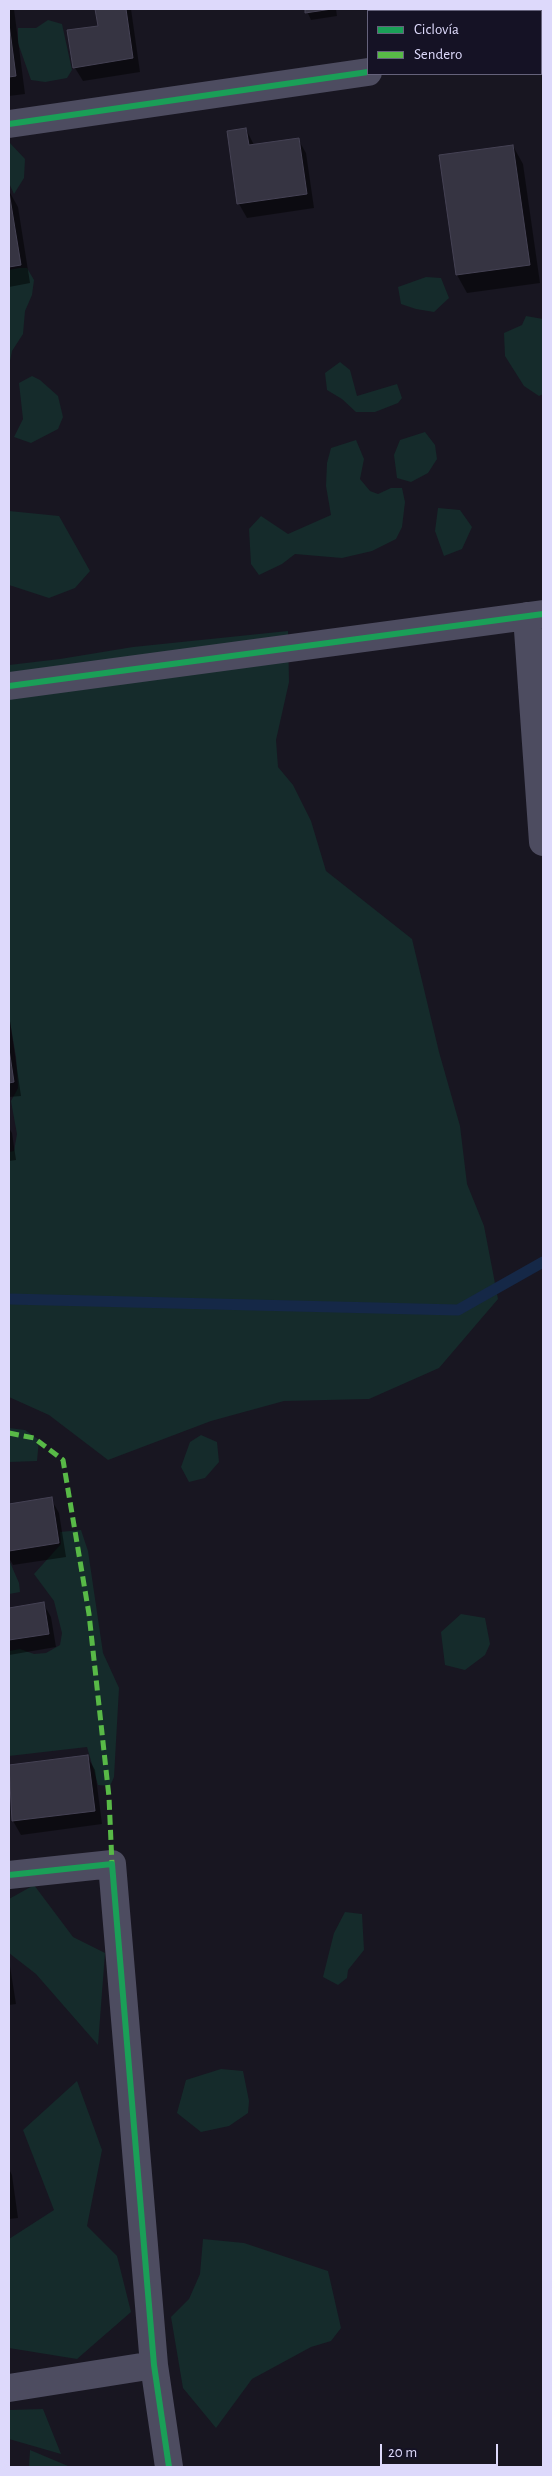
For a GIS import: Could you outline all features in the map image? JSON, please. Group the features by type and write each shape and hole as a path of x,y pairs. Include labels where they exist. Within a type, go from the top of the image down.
{"street":[{"path":"9,124 367,72"},
{"path":"9,686 535,615 543,842"},
{"path":"9,1874 112,1864 154,2365 169,2467"},
{"path":"9,2388 154,2365"}],"green space":[{"path":"48,20 62,24 72,70 67,78 45,82 31,80 18,43 18,28 36,28"},
{"path":"9,142 25,159 24,178 14,194 9,183"},
{"path":"27,268 34,280 32,295 25,311 23,334 12,351 9,366 9,270"},
{"path":"426,277 441,278 449,298 434,312 401,304 398,287"},
{"path":"526,316 543,319 543,394 539,396 524,386 505,356 504,333 522,325"},
{"path":"340,362 350,370 357,396 397,384 402,398 398,403 375,412 356,412 342,399 327,390 325,373"},
{"path":"32,376 40,380 58,396 63,417 58,429 31,443 14,437 23,419 19,383"},
{"path":"425,432 435,445 437,459 428,473 411,482 397,478 394,455 400,440"},
{"path":"356,440 364,459 360,479 370,491 378,494 391,488 402,488 405,502 402,527 396,539 372,551 342,558 295,554 282,564 259,575 251,564 249,529 261,516 288,534 331,515 326,486 327,463 331,448"},
{"path":"438,508 460,510 472,527 462,549 444,556 435,531"},
{"path":"9,511 59,516 90,571 75,588 49,598 9,585"},
{"path":"288,631 289,682 276,740 278,767 293,785 311,821 326,871 412,939 439,1052 460,1126 467,1184 484,1226 498,1299 439,1368 369,1399 284,1401 211,1421 108,1460 49,1415 9,1397 9,1152 14,1151 17,1134 11,1101 18,1088 16,1057 9,1016 9,665 133,647"},
{"path":"9,1428 25,1430 39,1440 37,1461 9,1462"},
{"path":"201,1435 217,1442 219,1462 205,1478 189,1482 181,1467 190,1442"},
{"path":"81,1530 88,1551 103,1653 119,1688 114,1777 110,1786 98,1785 87,1747 9,1756 9,1651 20,1649 34,1654 46,1653 60,1645 62,1633 54,1601 34,1574 61,1544 60,1532"},
{"path":"9,1560 19,1583 20,1592 9,1594"},
{"path":"461,1614 485,1618 490,1644 485,1655 465,1670 445,1665 441,1632"},
{"path":"34,1885 73,1937 105,1953 98,2045 36,1974 9,1953 9,1899"},
{"path":"345,1912 362,1914 364,1950 348,1970 347,1978 338,1985 323,1977 334,1933"},
{"path":"221,2069 243,2071 249,2101 248,2113 229,2126 201,2132 177,2113 186,2080"},
{"path":"77,2081 102,2150 87,2226 117,2256 131,2312 77,2359 9,2348 9,2239 54,2210 23,2130"},
{"path":"203,2239 244,2243 328,2271 341,2328 331,2341 311,2347 252,2379 216,2428 183,2388 171,2317 189,2299 200,2274"},
{"path":"43,2409 61,2454 9,2439 9,2410"},
{"path":"30,2450 68,2466 29,2467"}],"building":[{"path":"95,9 126,9 133,58 73,68 67,30 98,26"},
{"path":"305,9 332,9 305,13"},
{"path":"9,24 16,76 9,77"},
{"path":"246,128 249,145 299,138 307,194 237,204 227,131"},
{"path":"513,145 530,265 456,275 439,155"},
{"path":"9,192 21,265 9,267"},
{"path":"9,1049 14,1082 9,1083"},
{"path":"52,1497 59,1543 9,1551 9,1504"},
{"path":"44,1602 49,1634 9,1640 9,1608"},
{"path":"88,1755 95,1811 12,1821 9,1765"}],"waterway":[{"path":"9,1299 458,1310 543,1262"}],"marked path":[{"path":"9,1433 34,1438 63,1460 89,1614 109,1797 112,1864"}],"cycle path":[{"path":"9,124 367,72"},
{"path":"9,686 543,614"},
{"path":"9,1875 112,1864 154,2365 169,2467"}]}
